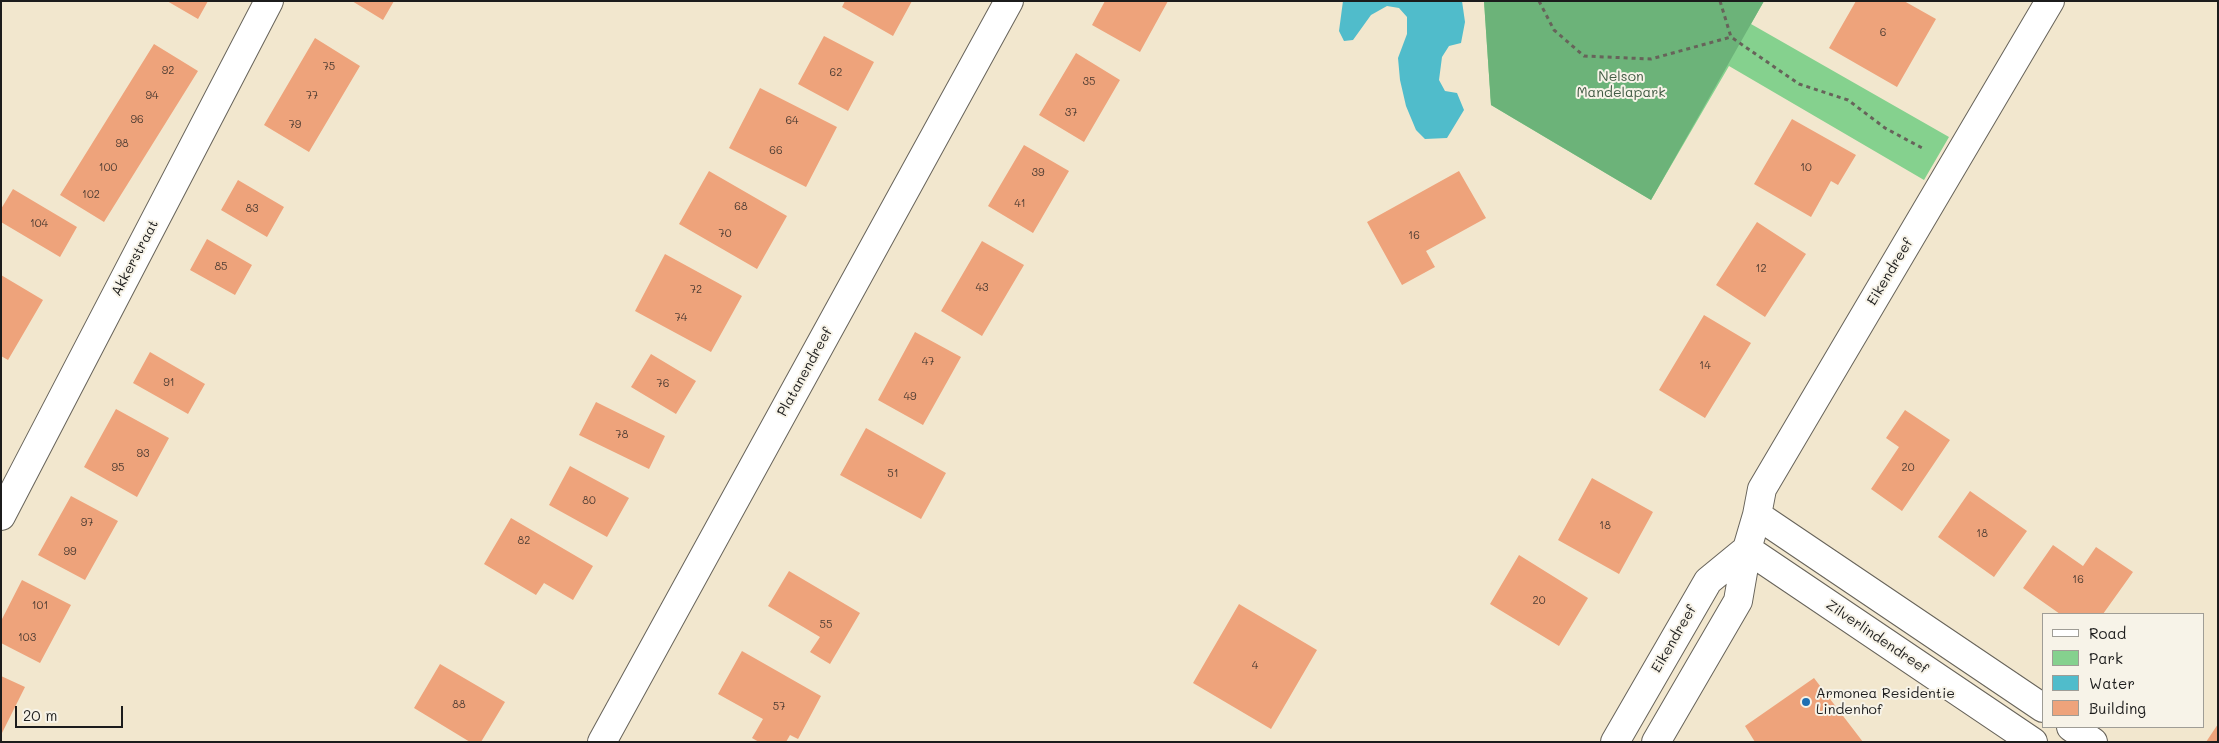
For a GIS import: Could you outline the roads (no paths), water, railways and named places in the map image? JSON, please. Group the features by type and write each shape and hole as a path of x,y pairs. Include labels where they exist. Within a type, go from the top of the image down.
{"street":[{"name":"Akkerstraat","path":"1,516 269,1"},
{"name":"Platanendreef","path":"602,742 1009,1"},
{"name":"Eikendreef","path":"1656,742 1738,601 1747,549 1762,489 2050,1"},
{"path":"1757,515 2042,707"},
{"name":"Eikendreef","path":"1615,742 1708,580 1747,549"},
{"name":"Zilverlindendreef","path":"1747,549 2032,742"},
{"path":"2072,728 2093,742"}],"water":[{"path":"1343,1 1462,1 1465,22 1461,43 1449,46 1442,57 1439,80 1445,91 1457,93 1464,110 1447,138 1425,139 1416,130 1406,106 1400,80 1398,58 1407,34 1407,17 1399,8 1387,6 1371,15 1353,40 1344,41 1339,31"}],"place":[{"name":"Armonea Residentie Lindenhof","path":"1806,702"}],"park label":[{"name":"Nelson Mandelapark","path":"1621,86"}]}
